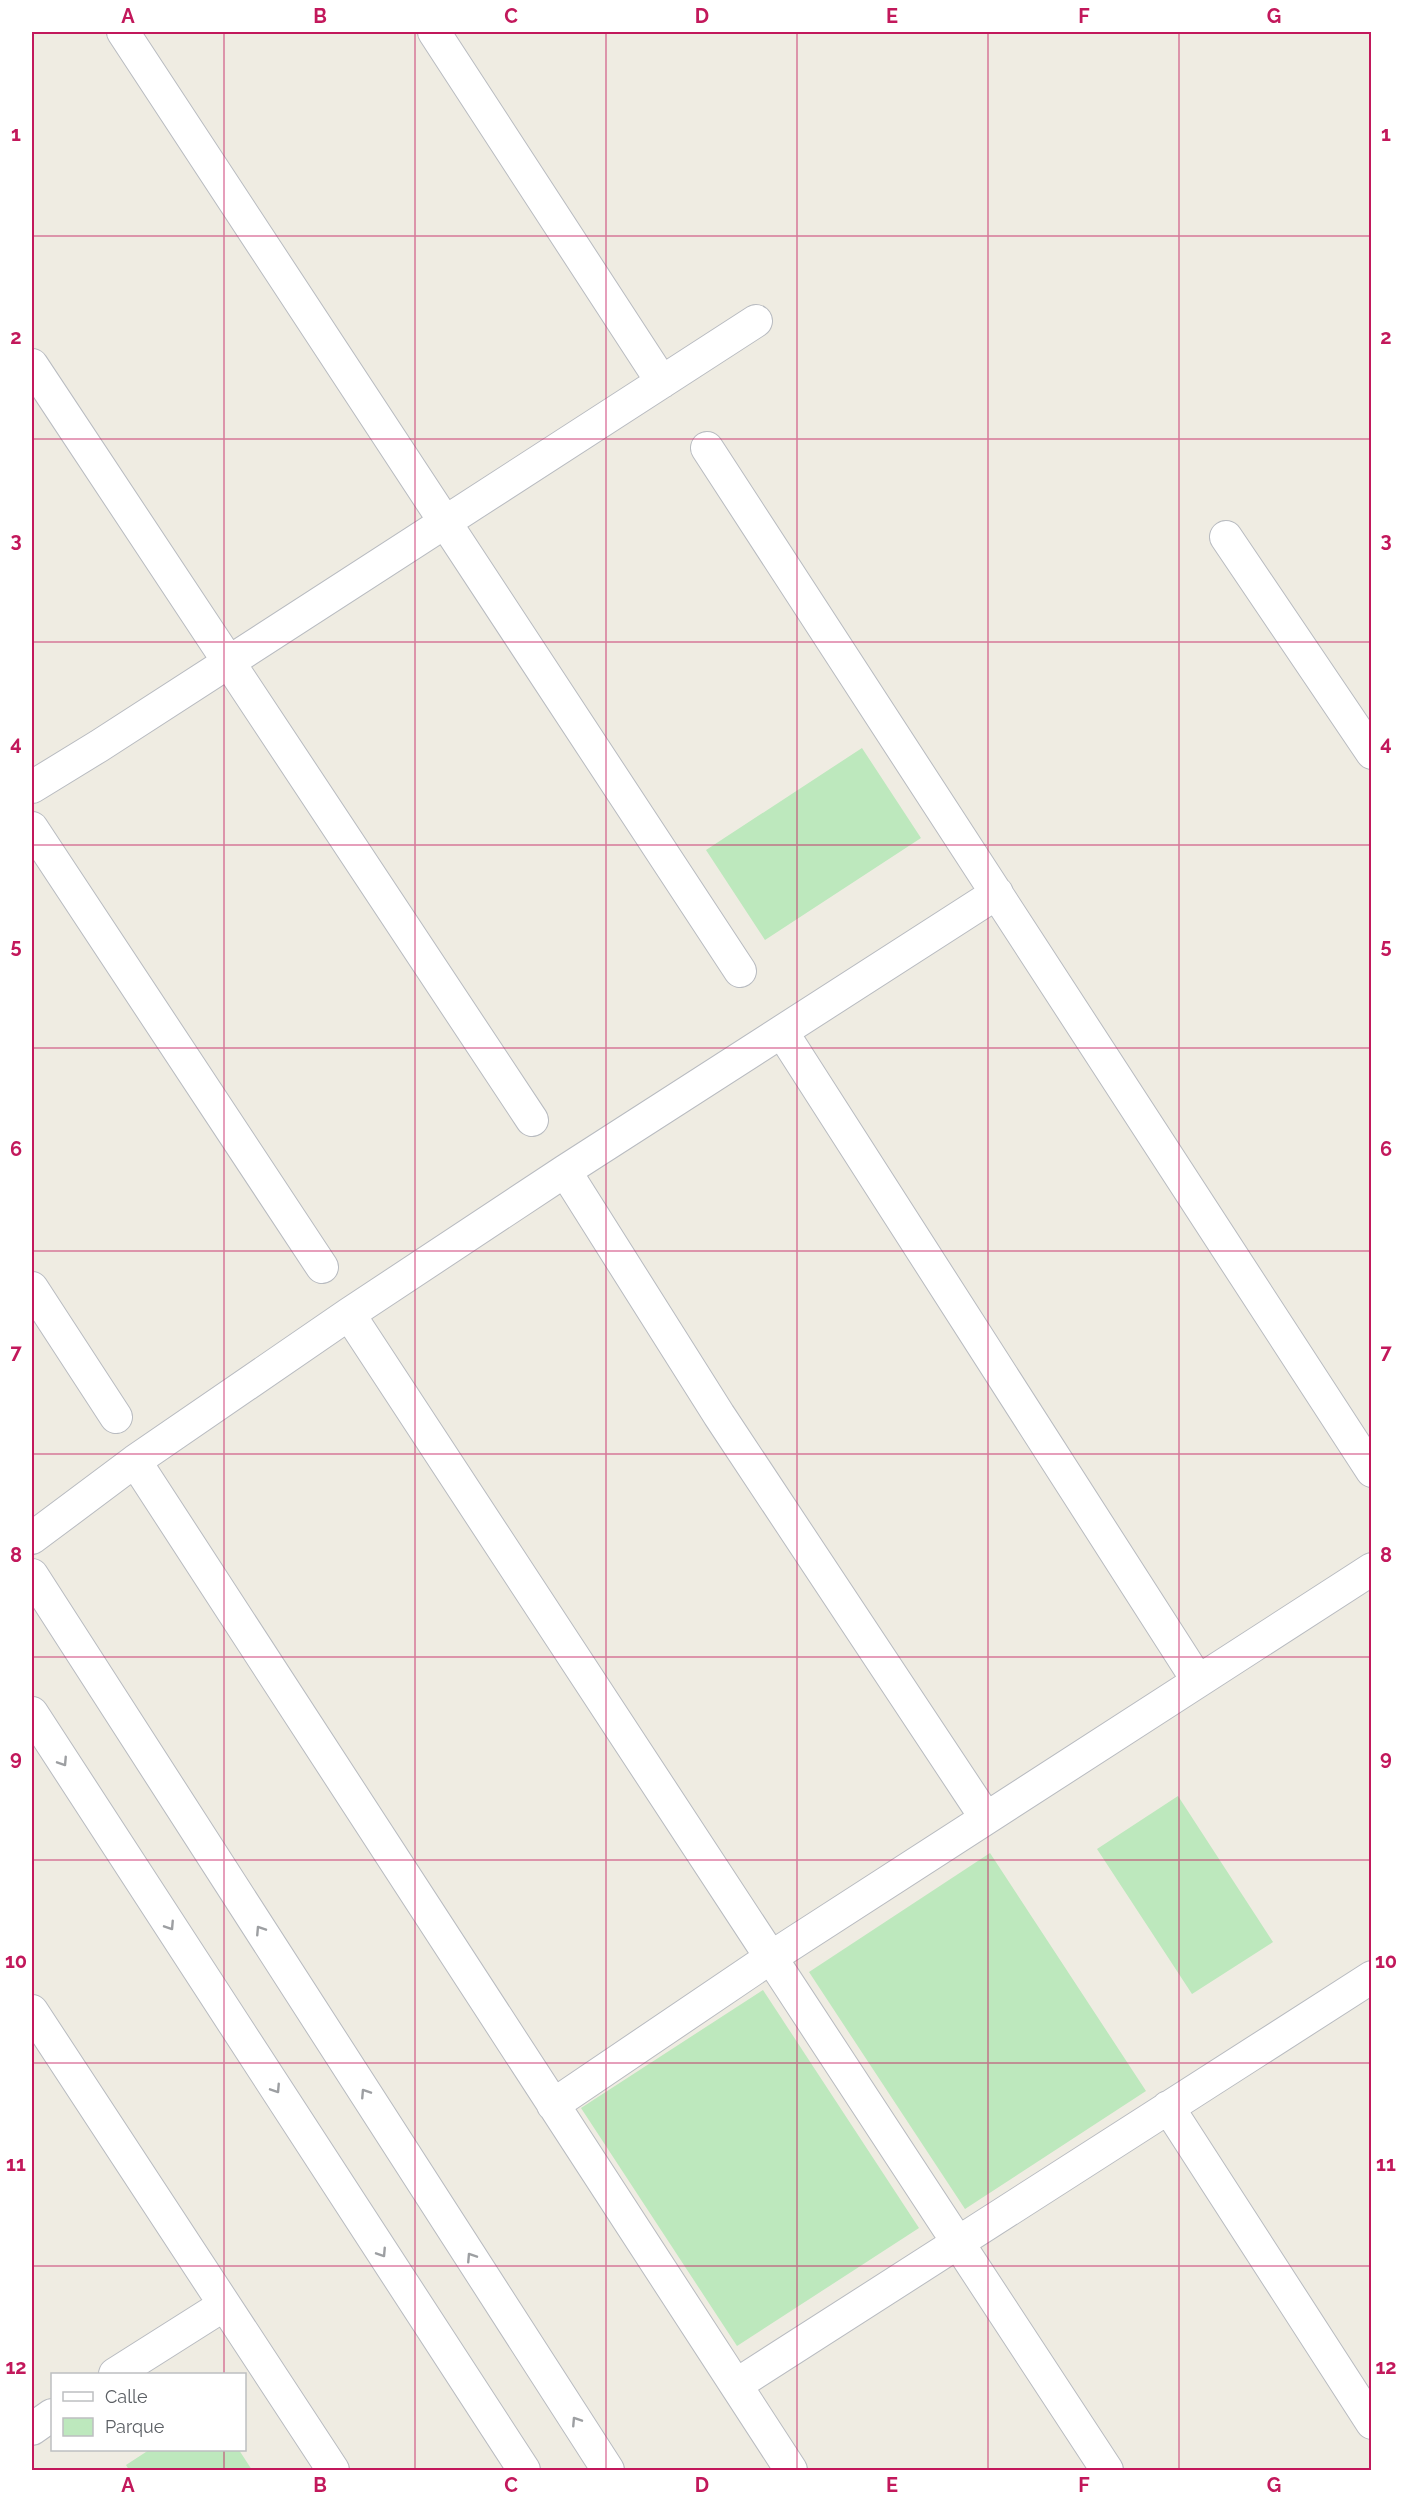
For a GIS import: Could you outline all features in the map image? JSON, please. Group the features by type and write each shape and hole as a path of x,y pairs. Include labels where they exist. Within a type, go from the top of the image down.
{"street":[{"path":"123,32 740,970"},
{"path":"434,32 662,382"},
{"path":"32,787 756,321"},
{"path":"32,365 532,1120"},
{"path":"707,448 1371,1471"},
{"path":"1226,537 1371,753"},
{"path":"32,828 322,1267"},
{"path":"32,1538 135,1461 349,1314 997,893"},
{"path":"782,1032 1198,1681"},
{"path":"565,1172 719,1415 986,1818"},
{"path":"32,1288 116,1417"},
{"path":"349,1314 1107,2470"},
{"path":"135,1461 791,2470"},
{"path":"553,2105 770,1958 1371,1569"},
{"path":"32,1575 608,2470"},
{"path":"32,1713 524,2470"},
{"path":"736,2385 1371,1977"},
{"path":"32,2011 333,2470"},
{"path":"1168,2107 1371,2423"},
{"path":"117,2373 224,2305"},
{"path":"32,2428 51,2416"}],"green space":[{"path":"862,748 921,838 765,940 706,850"},
{"path":"1178,1796 1273,1942 1192,1994 1097,1849"},
{"path":"990,1853 1146,2091 965,2209 809,1972"},
{"path":"763,1990 919,2228 737,2346 581,2108"},
{"path":"147,2451 240,2451 252,2470 129,2470 126,2465"}]}
